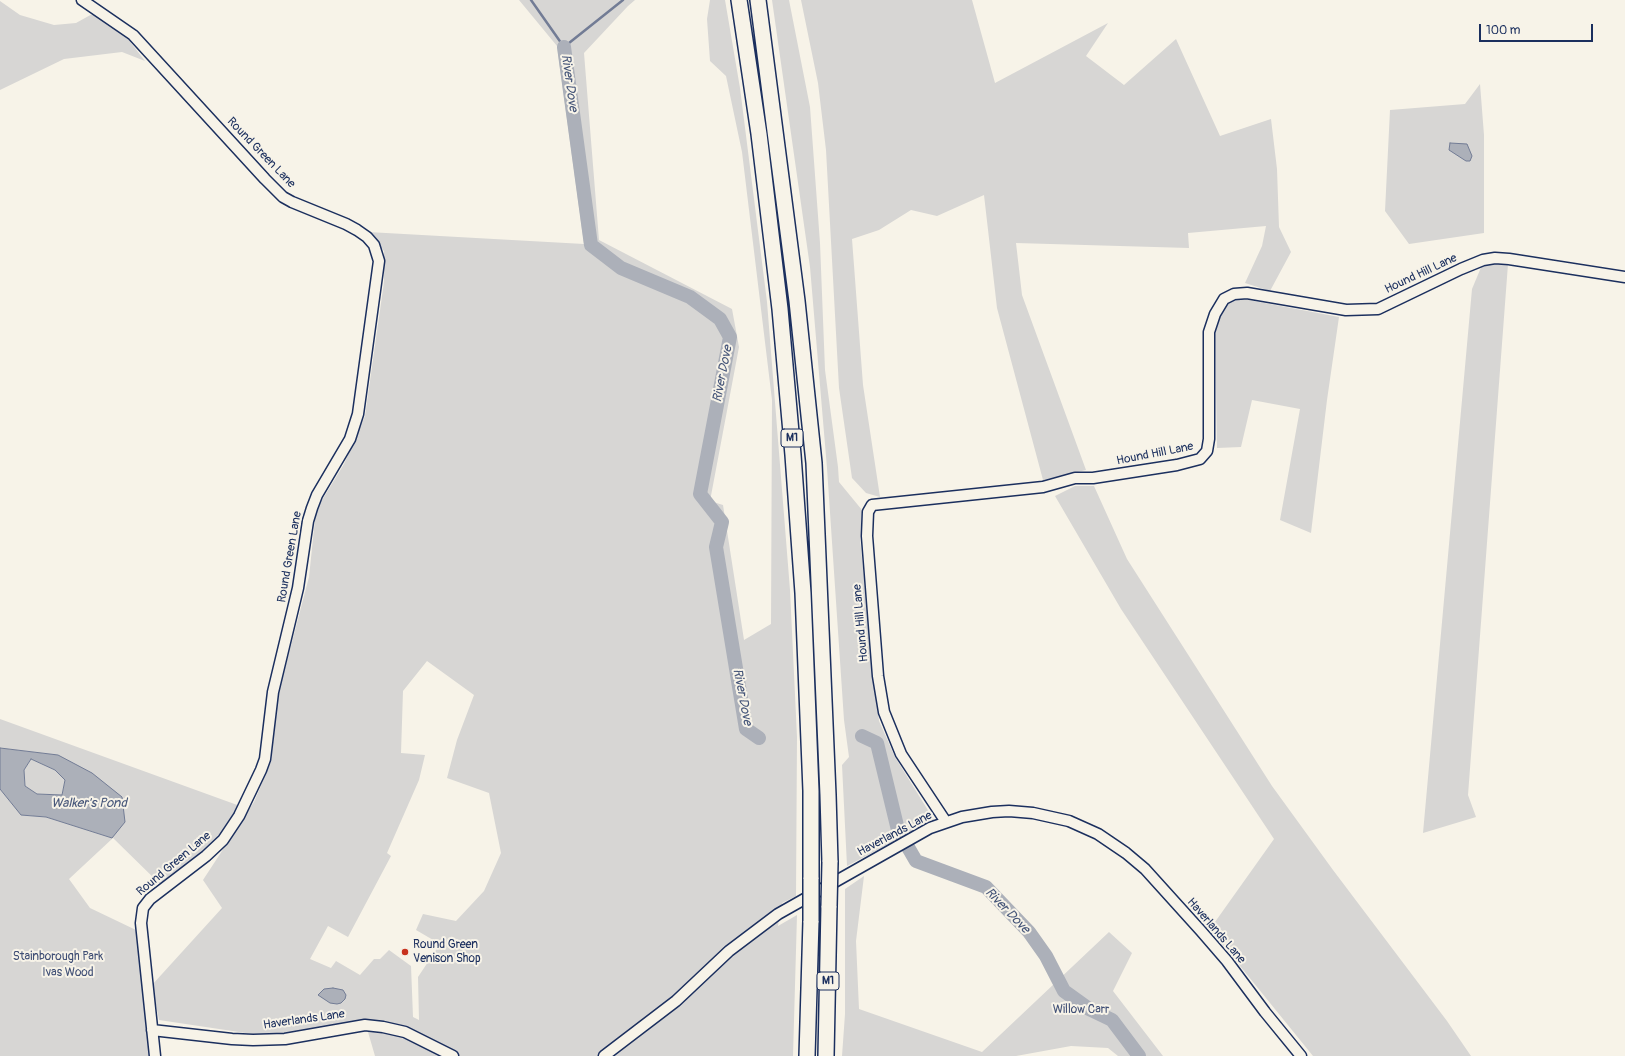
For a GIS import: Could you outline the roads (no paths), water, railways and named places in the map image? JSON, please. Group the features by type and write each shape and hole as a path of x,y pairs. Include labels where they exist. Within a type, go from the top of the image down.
{"highway":[{"name":"M1","path":"739,0 764,172 780,310 793,455 803,593 810,783 811,879 807,1056"},
{"name":"M1","path":"758,0 798,301 814,463 830,862 826,1056"}],"street":[{"name":"Round Green Lane","path":"82,0 133,35 283,197 357,230 367,237 374,246 379,261 358,414 350,439 317,495 308,521 298,588 274,692 265,759 261,770 239,816 223,840 206,856 155,895 143,908 141,923 155,1056"},
{"name":"Hound Hill Lane","path":"946,822 901,754 893,738 884,712 878,676 867,536 868,512 872,504 1051,485 1075,478 1093,478 1177,465 1200,459 1207,452 1209,439 1209,332 1215,314 1224,299 1234,294 1247,294 1346,310 1378,309 1461,269 1483,260 1495,258 1625,277"},
{"name":"Haverlands Lane","path":"604,1056 676,1001 729,951 778,914 913,837 946,822 962,817 992,812 1022,812 1069,821 1098,834 1126,853 1145,870 1202,931 1301,1056"},
{"name":"Haverlands Lane","path":"152,1030 253,1040 284,1039 365,1025 405,1032 453,1056"}],"water":[{"path":"1450,143 1467,144 1472,156 1470,161 1466,161 1449,150"},
{"name":"Walker's Pond","path":"0,748 58,755 92,773 122,797 125,822 112,838 46,817 21,815 0,789","holes":["31,759 55,770 65,780 62,795 37,794 25,786 24,770"]},
{"path":"333,988 343,990 346,995 345,999 341,1003 330,1003 318,995 324,989"}],"waterway":[{"path":"531,0 564,47 623,0"},
{"name":"River Dove","path":"564,47 591,245 621,268 690,297 720,319 730,337 700,494 722,522 716,547 746,729 759,738"},
{"name":"River Dove","path":"862,736 877,743 898,830 916,861 986,887 1029,932 1046,956 1064,991 1089,1009 1112,1020 1139,1056"}],"place":[{"name":"Round Green Venison Shop","path":"405,952"}],"park label":[{"name":"Stainborough Park","path":"58,957"},
{"name":"Ivas Wood","path":"68,973"},
{"name":"Willow Carr","path":"1081,1010"}]}
